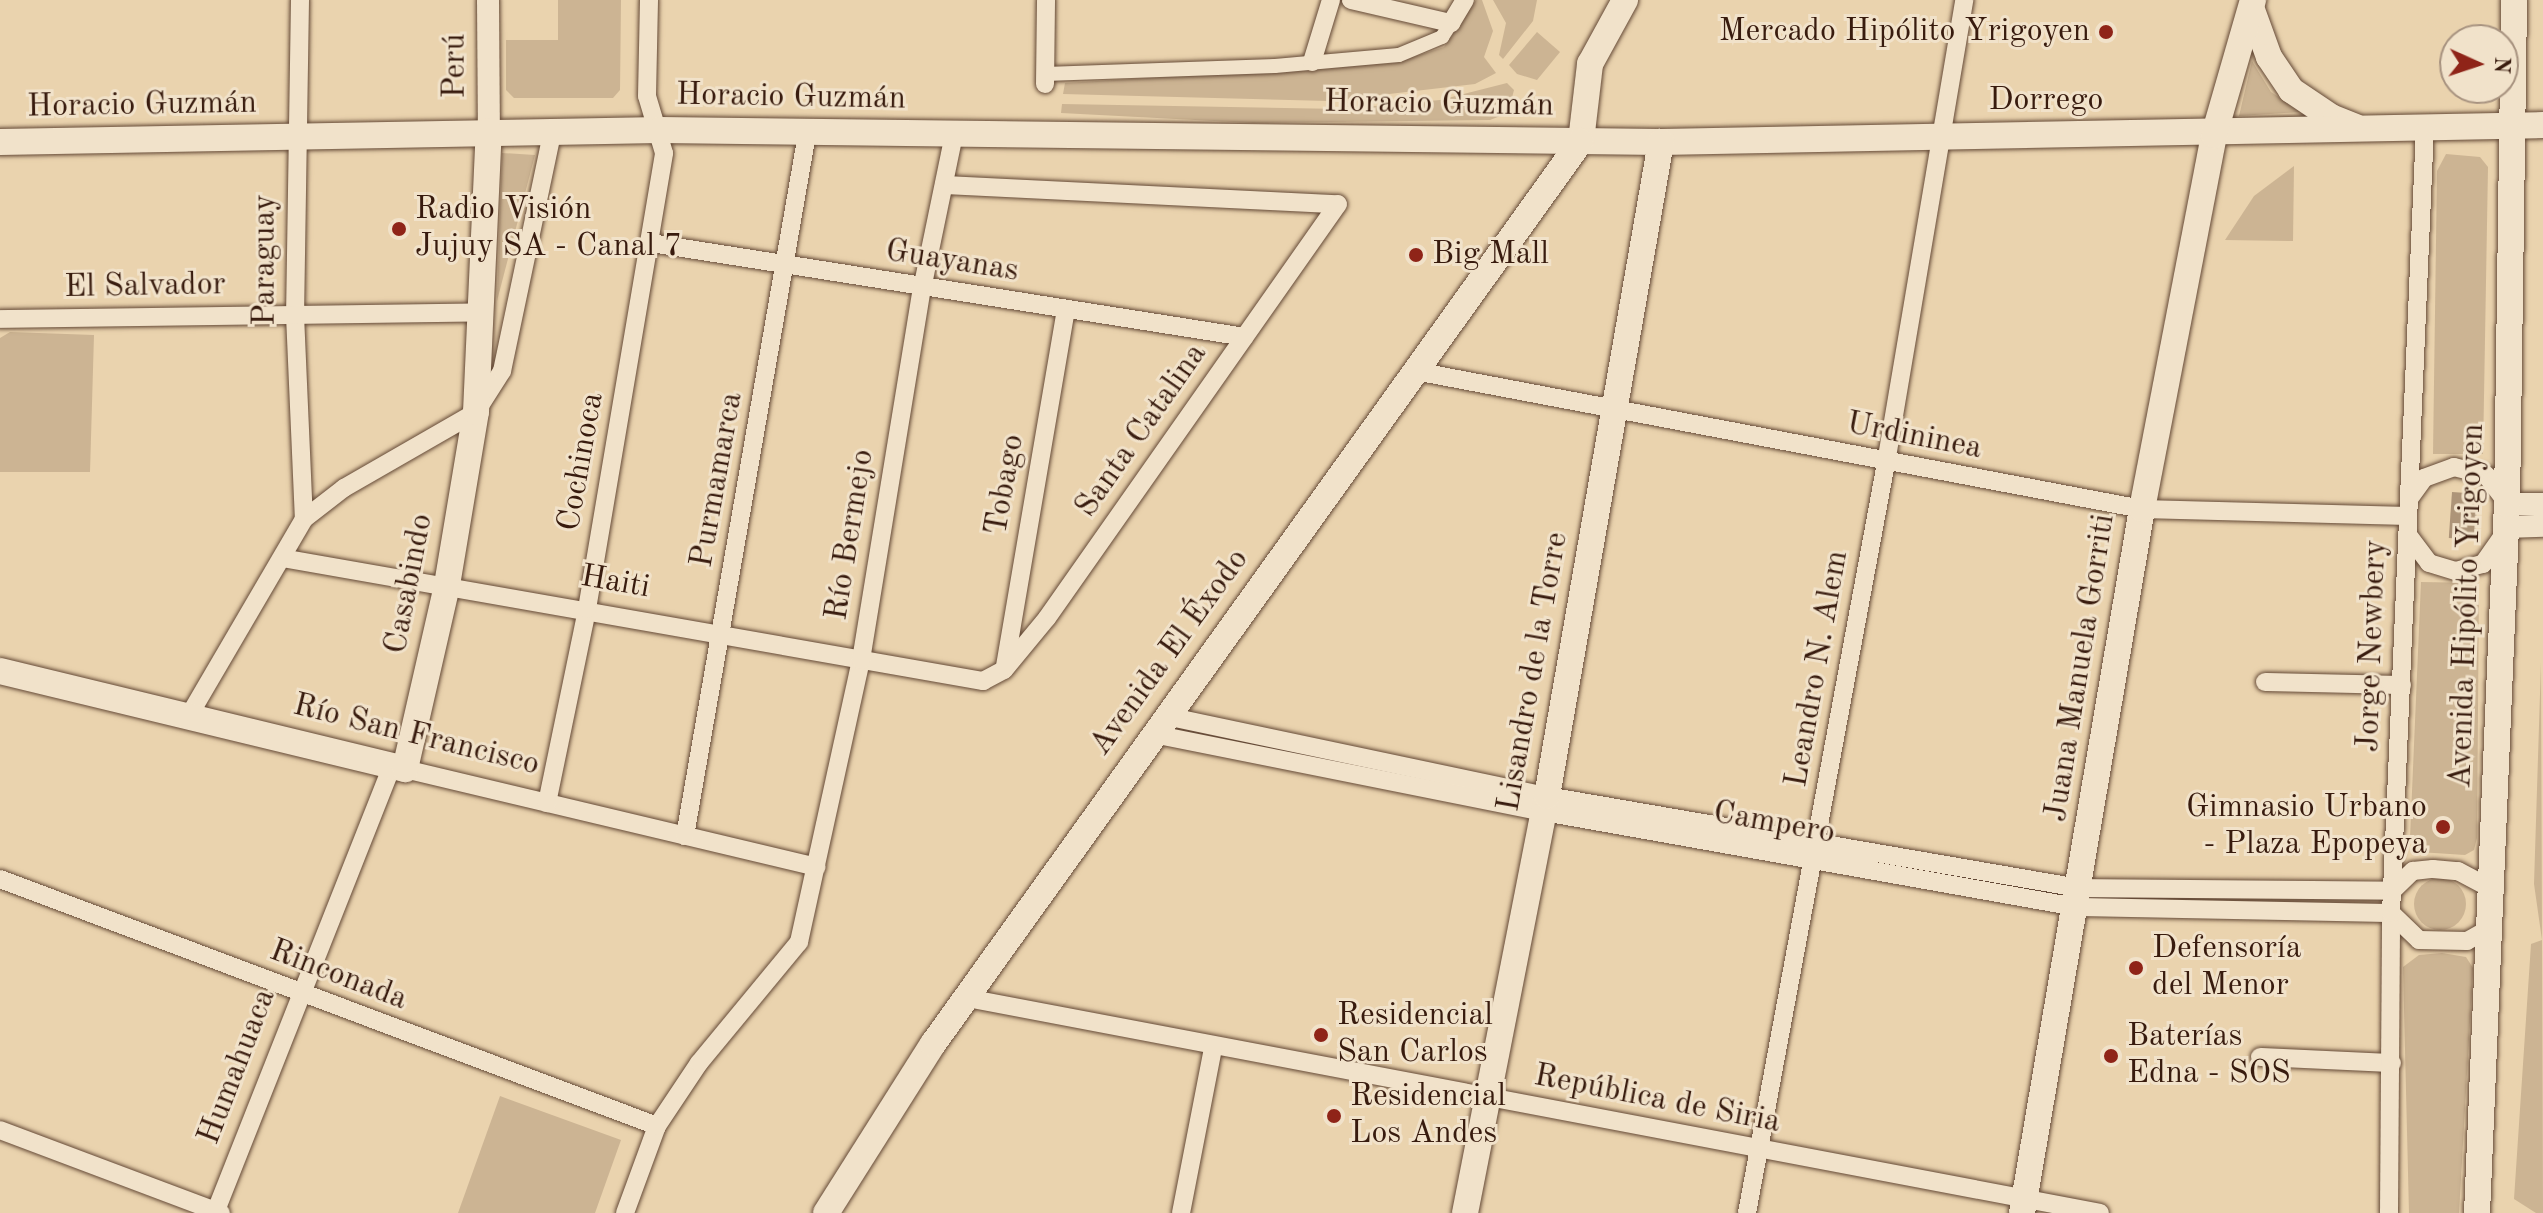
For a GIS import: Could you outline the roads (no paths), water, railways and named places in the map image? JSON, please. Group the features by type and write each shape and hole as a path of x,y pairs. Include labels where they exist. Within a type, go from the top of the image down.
{"main road":[{"path":"1581,141 1590,64 1625,0"},
{"name":"Avenida Hipólito Yrigoyen","path":"2477,1213 2492,927 2507,516 2514,0"},
{"path":"2252,5 2269,57 2291,90 2331,117 2378,130"},
{"name":"Juana Manuela Gorriti","path":"2023,1206 2142,509 2214,135 2252,5"},
{"name":"Dorrego","path":"1581,141 1940,135 2214,135 2543,125"},
{"name":"Horacio Guzmán","path":"0,142 553,130 1529,138 1581,141"},
{"name":"Casabindo","path":"399,768 447,585 476,412 489,131"},
{"path":"1529,138 1545,156 1537,200"},
{"name":"Avenida El Éxodo","path":"826,1213 864,1147 967,998 1581,141"},
{"name":"Lisandro de la Torre","path":"1465,1213 1545,804 1617,410 1661,142"},
{"name":"Río San Francisco","path":"1,674 190,714 399,768"}],"street":[{"name":"Paraguay","path":"300,0 295,315 304,519"},
{"name":"Perú","path":"488,0 489,131"},
{"name":"Cochinoca","path":"547,803 587,609 664,153 660,130 647,96 649,0"},
{"path":"1046,0 1045,79 1399,55 1442,37 1465,0"},
{"path":"1312,62 1331,0"},
{"path":"1351,0 1451,23"},
{"name":"Leandro N. Alem","path":"1747,1213 1886,463 1964,0"},
{"name":"Jorge Newbery","path":"2389,1213 2391,913 2425,129"},
{"name":"Casabindo","path":"476,412 502,371 553,130"},
{"name":"Purmamarca","path":"685,836 807,134"},
{"name":"Río Bermejo","path":"657,1126 699,1063 799,942 861,660 922,289 954,135"},
{"name":"Santa Catalina","path":"944,185 1338,204 1004,670 983,681"},
{"name":"Guayanas","path":"651,243 922,289 1245,337"},
{"name":"Tobago","path":"1004,670 1066,310"},
{"name":"El Salvador","path":"0,319 483,312"},
{"name":"Urdininea","path":"1415,371 1886,463 2142,509 2408,516"},
{"path":"190,714 304,519 344,488 476,412"},
{"path":"2454,467 2486,475 2507,516 2492,557 2456,571 2420,557 2408,516 2424,478 2454,467"},
{"path":"2507,516 2541,515"},
{"name":"Haiti","path":"282,558 722,632 983,681"},
{"path":"2265,682 2402,685"},
{"name":"Campero","path":"1160,725 1545,804 1814,854 2077,897 2391,913"},
{"name":"Río San Francisco","path":"399,768 816,867"},
{"name":"Humahuaca","path":"217,1212 299,993 399,768"},
{"path":"2392,891 2413,871 2433,869 2458,871 2493,890"},
{"name":"Rinconada","path":"0,879 657,1126"},
{"name":"Campero","path":"2077,897 2392,891"},
{"path":"2391,913 2419,940 2467,941 2492,927"},
{"name":"República de Siria","path":"967,998 1213,1048 1487,1097 2023,1206 2100,1213"},
{"path":"1181,1213 1213,1048"},
{"path":"2260,1057 2392,1063"},
{"path":"625,1213 657,1126"},
{"path":"0,1130 217,1212"}],"place":[{"name":"Mercado Hipólito Yrigoyen","path":"2106,32"},
{"name":"Radio Visión Jujuy SA - Canal 7","path":"399,229"},
{"name":"Big Mall","path":"1416,255"},
{"name":"Gimnasio Urbano - Plaza Epopeya","path":"2443,827"},
{"name":"Defensoría del Menor","path":"2136,968"},
{"name":"Residencial San Carlos","path":"1321,1035"},
{"name":"Baterías Edna - SOS","path":"2111,1056"},
{"name":"Residencial Los Andes","path":"1334,1116"}]}
